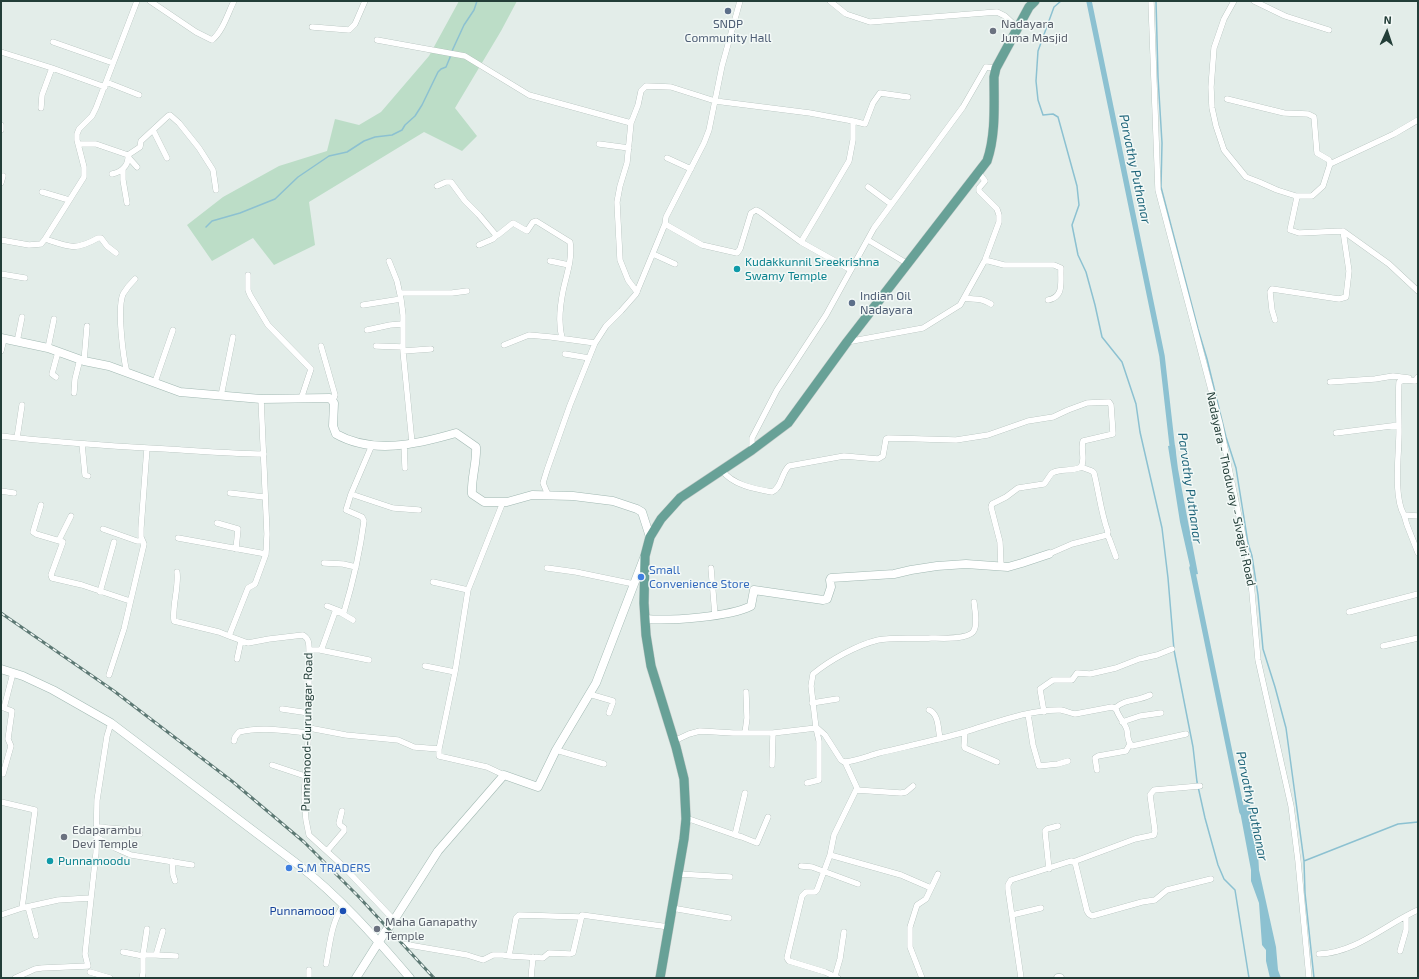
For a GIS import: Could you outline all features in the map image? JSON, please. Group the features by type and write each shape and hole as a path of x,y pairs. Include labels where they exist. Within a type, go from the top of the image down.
{"main road":[{"path":"356,978 438,851 504,775 538,787 556,750 596,683 645,556 650,537 661,519 680,498 752,450 788,423 847,342 987,162 991,151 993,137 994,77 996,68 1029,7 1035,1"},
{"path":"2,338 48,348 82,360 109,366 180,392 261,399 301,399 327,397 334,403 333,426 336,434 350,440 372,445 389,446 408,444 429,441 456,433 476,447 477,456 471,483 472,494 484,502 508,502 532,495 593,498 613,501 642,512 650,537"},
{"path":"645,619 663,620 715,615 744,610 751,606 754,590 823,600 828,599 831,587 831,578 894,574 937,566 966,564 1008,566 1049,554"},
{"path":"645,556 645,619 651,666 684,779 686,819 660,978"},
{"path":"1,669 53,690 111,723 315,877 379,942 410,978"}],"street":[{"path":"1,248 2,240 29,245 41,244 81,182 84,167 78,144 78,131 92,116 137,1"},
{"path":"150,1 196,32 212,40 225,20 234,1"},
{"path":"312,27 350,30 355,24 365,1"},
{"path":"548,496 543,483 562,426 595,343 606,326 637,292 665,224 666,218 704,143 709,130 722,66 740,1"},
{"path":"830,1 846,14 870,22 997,12 1005,16 1018,29"},
{"name":"Nadayara - Thoduvay - Sivagiri Road","path":"1151,1 1158,190 1220,424 1250,570 1258,660 1291,806 1298,861 1309,978"},
{"path":"1227,99 1284,113 1308,114 1314,117 1317,153 1329,160 1330,164 1323,186 1312,196 1296,196 1277,190 1246,177 1224,150 1212,108 1214,48 1224,19 1234,1"},
{"path":"1254,1 1285,16 1329,30"},
{"path":"377,40 465,56 529,95 631,123"},
{"path":"53,42 112,63"},
{"path":"1,52 139,95"},
{"path":"752,450 752,438 777,390 826,315 874,228 963,107 986,67 996,68"},
{"path":"41,108 42,95 52,68"},
{"path":"637,292 628,280 620,260 617,202 627,163 631,123 638,105 641,91 646,86 671,87 715,101 810,113 865,124 873,103 880,93 908,97"},
{"path":"112,174 123,169 126,165 128,156 140,147 141,141 168,116 172,116 199,148 213,170 216,190"},
{"path":"1330,164 1388,137 1418,120"},
{"path":"801,242 849,161 853,140 853,122"},
{"path":"1,125 1,130"},
{"path":"152,130 167,158"},
{"path":"78,144 96,144 128,156 137,167"},
{"path":"599,144 629,148"},
{"path":"666,158 691,168"},
{"path":"123,169 123,180 127,204"},
{"path":"847,342 923,328 960,305 985,260 996,235 999,222 997,209 979,191 979,188 985,181 979,173"},
{"path":"1,183 3,176"},
{"path":"437,186 450,182 464,201 479,215 494,234 497,235"},
{"path":"868,187 891,204"},
{"path":"42,192 69,200"},
{"path":"1296,196 1290,230 1299,233 1343,231 1389,264 1418,291"},
{"path":"665,224 702,245 737,253 740,249 751,213 756,210 801,242 851,270"},
{"path":"479,245 493,239 513,223 527,231 533,222 539,222 570,242 571,248 569,265 561,309 560,330 562,338"},
{"path":"1275,320 1270,292 1272,289 1339,298 1346,297 1349,271 1343,231"},
{"path":"45,238 65,246 80,247 101,238 107,246 116,253"},
{"path":"868,240 908,264"},
{"path":"653,254 676,264"},
{"path":"550,260 569,265"},
{"path":"985,260 1004,265 1054,265 1061,268 1060,280 1062,284 1059,293 1052,299 1048,300"},
{"path":"389,262 400,296 408,444 405,468"},
{"path":"1,274 25,278"},
{"path":"248,275 248,290 250,295 268,325 311,369 301,399"},
{"path":"127,373 123,354 121,305 123,295 135,279"},
{"path":"364,305 400,296 467,291"},
{"path":"964,298 972,300 982,299 991,304"},
{"path":"16,342 22,317"},
{"path":"48,348 54,318"},
{"path":"367,330 402,324"},
{"path":"74,393 75,379 82,360 87,326"},
{"path":"155,382 173,330"},
{"path":"504,345 529,335 595,343"},
{"path":"1,351 2,338"},
{"path":"221,396 233,338"},
{"path":"321,346 335,395 332,400"},
{"path":"376,346 403,349 431,349"},
{"path":"56,377 52,374 58,352"},
{"path":"565,354 589,358"},
{"path":"1330,382 1375,379 1392,376 1418,378"},
{"path":"1418,378 1415,381 1405,380 1399,382 1398,489 1400,509 1404,515 1406,525 1418,553"},
{"path":"229,636 248,588 255,584 266,554 267,534 264,497 264,454 261,399"},
{"path":"722,470 725,475 735,482 772,492 776,490 786,469 789,466 844,456 878,459 883,456 886,439 888,438 956,440 988,435 1028,421 1052,417 1088,403 1109,402 1111,404 1113,434 1083,442 1083,460 1081,467"},
{"path":"17,438 22,405"},
{"path":"1336,433 1399,425"},
{"path":"1,436 82,444 240,454 264,454"},
{"path":"82,444 85,475 88,476"},
{"path":"342,613 347,601 356,567 364,521 362,517 346,510 351,494 372,445"},
{"path":"109,675 124,629 144,544 141,536 141,528 147,448"},
{"path":"1001,566 1000,542 991,507 992,504 1006,497 1018,488 1044,484 1054,472 1074,470 1081,467 1094,473 1101,511 1108,532 1107,535 1116,557"},
{"path":"1,491 14,493"},
{"path":"230,493 264,497"},
{"path":"351,494 393,508 419,510"},
{"path":"503,502 468,590 455,672 439,749 439,756 487,767 504,775"},
{"path":"41,505 33,532 62,541 51,575 52,578 130,601"},
{"path":"1404,515 1418,516"},
{"path":"59,540 71,516"},
{"path":"217,524 238,529 236,549"},
{"path":"103,529 137,541 142,541"},
{"path":"1049,554 1072,544 1107,535"},
{"path":"178,538 266,554"},
{"path":"100,592 114,542"},
{"path":"324,563 343,564 356,567"},
{"path":"547,568 576,572 634,584"},
{"path":"711,568 715,615"},
{"name":"Punnamood-Gurunagar Road","path":"176,572 177,581 174,621 219,632 248,643 303,635 309,641 309,731 304,797 309,835 342,865 394,920"},
{"path":"433,582 468,590"},
{"path":"1349,612 1418,594"},
{"path":"807,783 819,780 819,741 812,702 811,686 813,674 856,648 880,640 953,638 967,636 972,633 975,626 974,602"},
{"path":"327,606 353,620"},
{"path":"320,650 335,612 342,613"},
{"path":"1383,646 1418,638"},
{"path":"237,659 241,641"},
{"path":"1044,712 1040,689 1053,680 1072,680 1077,673 1090,674 1116,668 1172,649"},
{"path":"309,650 320,650 369,660"},
{"path":"425,666 455,672"},
{"path":"2,774 11,746 8,739 12,711 4,708 13,673"},
{"path":"745,733 747,718 746,692"},
{"path":"589,694 613,701 614,702 609,713"},
{"path":"845,762 940,739 998,721 1028,714 1063,710 1075,714 1112,707 1115,708 1124,701 1137,700 1150,695"},
{"path":"812,702 837,699"},
{"path":"1115,708 1127,730 1128,742 1130,744"},
{"path":"282,709 309,713"},
{"path":"929,710 933,711 935,716 940,739"},
{"path":"1122,722 1140,716 1161,712"},
{"path":"1028,714 1039,766 1058,764 1068,761"},
{"path":"92,978 85,954 96,853 97,800 107,736 111,723"},
{"path":"674,741 700,731 773,733 816,728 825,735 841,760 845,762 857,787 838,826 830,855 817,890 815,892 806,892 802,896 787,958 789,961 836,977 844,932"},
{"path":"234,741 239,732 270,729 309,731 398,740 414,747 439,749"},
{"path":"965,732 965,748 997,762"},
{"path":"772,765 773,733"},
{"path":"1130,744 1132,746 1186,734"},
{"path":"1097,770 1095,758 1098,756 1126,751 1130,744"},
{"path":"556,750 604,764"},
{"path":"272,765 305,776"},
{"path":"856,790 901,793 906,792 913,786"},
{"path":"1021,978 1008,889 1008,884 1011,880 1071,861 1073,862 1135,839 1154,835 1155,831 1150,795 1154,790 1200,786"},
{"path":"735,835 745,793"},
{"path":"1,802 35,810 25,907 36,936"},
{"path":"327,851 344,831 344,828 339,824 342,811"},
{"path":"686,819 742,836 757,843 768,817"},
{"path":"1049,869 1045,831 1058,826"},
{"path":"96,827 121,829 140,834"},
{"path":"96,837 123,852 132,855 192,865"},
{"path":"830,855 901,875 931,888"},
{"path":"172,861 173,878 175,881"},
{"path":"1073,862 1075,862 1089,914 1092,916 1142,902 1155,900 1167,890 1211,879"},
{"path":"800,866 812,867 858,884"},
{"path":"678,874 730,877"},
{"path":"922,978 910,947 910,927 917,905 926,899 938,874"},
{"path":"1,915 25,907 58,900 90,898"},
{"path":"326,964 335,920 339,911 344,905"},
{"path":"672,908 729,918"},
{"path":"1012,915 1041,908"},
{"path":"1319,954 1335,952 1365,939 1418,910"},
{"path":"509,956 516,918 519,915 581,917 582,915 669,927"},
{"path":"1400,951 1406,930 1406,916"},
{"path":"403,944 467,954 483,960 493,955 543,958 549,953 570,954 573,953 581,917"},
{"path":"142,978 143,955 147,929"},
{"path":"156,955 163,931"},
{"path":"123,952 143,955 176,956"},
{"path":"531,978 533,957"},
{"path":"15,978 35,969 88,966"},
{"path":"309,970 309,978"},
{"path":"90,972 110,978"}],"green space":[{"path":"459,1 517,1 455,108 477,136 462,151 424,132 309,202 315,245 274,265 253,238 212,261 187,225 223,197 279,166 327,151 335,119 359,125 381,112 429,56"}],"water":[{"path":"1175,445 1178,469 1198,574 1192,575 1180,522 1168,446"},
{"path":"1249,804 1256,819 1259,870 1276,947 1278,970 1281,978 1270,978 1266,961 1266,950 1262,945 1259,903 1251,881 1251,870 1239,806"}],"waterway":[{"path":"452,51 464,25 474,10 477,1"},
{"path":"1061,1 1054,7 1038,51 1036,81 1038,100 1043,115 1053,114 1058,117 1077,186 1079,205 1072,225 1078,255 1086,272 1102,337 1122,362 1136,404 1140,432 1162,528 1174,650 1193,747 1197,782 1218,865 1224,879 1235,890 1249,978"},
{"name":"Parvathy Puthanar","path":"1089,1 1162,356 1173,453"},
{"path":"1156,1 1158,77 1162,143 1161,187 1207,359 1226,437 1236,468 1258,595 1263,649 1286,728 1304,861 1305,893 1314,978"},
{"path":"206,227 212,221 240,213 275,199 298,177 329,156 347,152 364,141 375,137 392,135 402,130 405,125 415,116 438,72 446,67 451,55"},
{"name":"Parvathy Puthanar","path":"1192,568 1242,812"},
{"path":"1304,861 1398,824 1418,822"}],"railway":[{"path":"1,613 114,691 233,782 304,842 358,896 434,978"}],"place":[{"name":"SNDP Community Hall","path":"728,11"},
{"name":"Nadayara Juma Masjid","path":"993,31"},
{"name":"Kudakkunnil Sreekrishna Swamy Temple","path":"737,269"},
{"name":"Indian Oil Nadayara","path":"852,303"},
{"name":"Small Convenience Store","path":"641,577"},
{"name":"Edaparambu Devi Temple","path":"64,837"},
{"name":"Punnamoodu","path":"50,861"},
{"name":"S.M TRADERS","path":"289,868"},
{"name":"Punnamood","path":"343,911"},
{"name":"Maha Ganapathy Temple","path":"377,929"}]}
